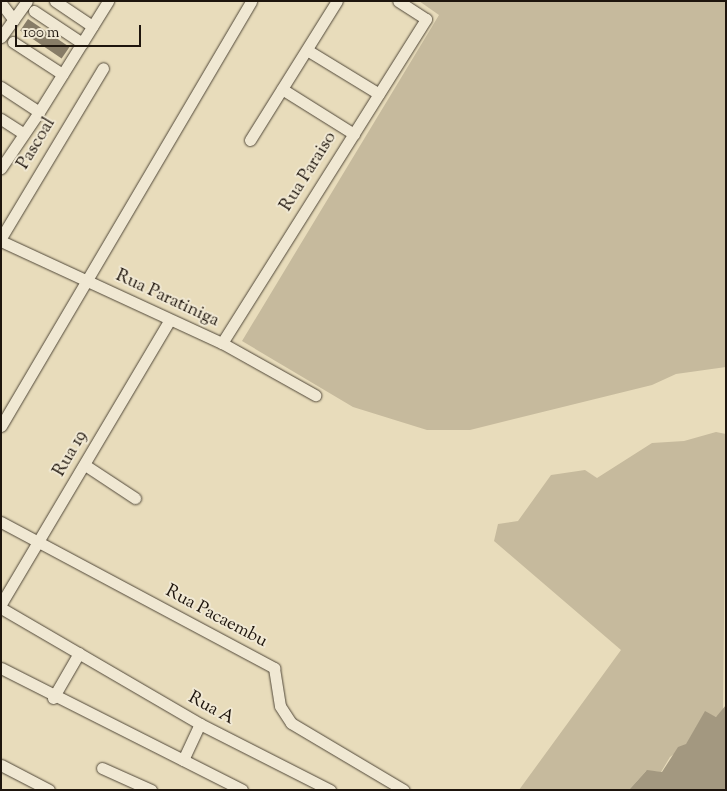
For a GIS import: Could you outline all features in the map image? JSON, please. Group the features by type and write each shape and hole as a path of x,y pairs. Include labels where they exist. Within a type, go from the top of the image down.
{"street":[{"path":"55,1 92,26"},
{"path":"2,167 39,112 108,1"},
{"path":"1,426 251,1"},
{"path":"250,140 337,1"},
{"name":"Rua Paraiso","path":"222,343 426,19 398,1"},
{"path":"1,3 14,20"},
{"path":"1,37 14,20 30,6 82,43"},
{"path":"13,42 62,74"},
{"path":"307,50 379,94"},
{"name":"Pascoal","path":"1,238 103,68"},
{"path":"1,87 39,112"},
{"path":"282,89 354,134"},
{"path":"1,118 24,134"},
{"name":"Rua Paratiniga","path":"1,241 169,321 222,343 315,395"},
{"name":"Rua 19","path":"1,604 40,542 169,321"},
{"path":"85,465 135,498"},
{"name":"Rua Pacaembu","path":"1,522 274,668 280,706 291,723 404,790"},
{"name":"Rua A","path":"1,608 200,724 330,790"},
{"path":"53,698 79,653"},
{"path":"1,668 53,698 242,790"},
{"path":"183,760 200,724"},
{"path":"1,765 49,790"},
{"path":"102,768 151,790"}],"shaded area":[{"path":"419,1 726,1 726,367 676,374 652,385 470,430 427,430 353,407 242,341 439,15"},
{"path":"716,432 726,434 723,713 716,717 705,712 686,745 670,757 661,772 646,771 629,790 519,790 621,650 494,541 498,524 518,521 551,475 585,470 597,478 652,443 684,441"},
{"path":"726,705 726,790 629,790 647,770 662,772 678,747 686,744 705,711 716,717"}],"building":[{"path":"28,19 69,47 62,59 20,31"}]}
